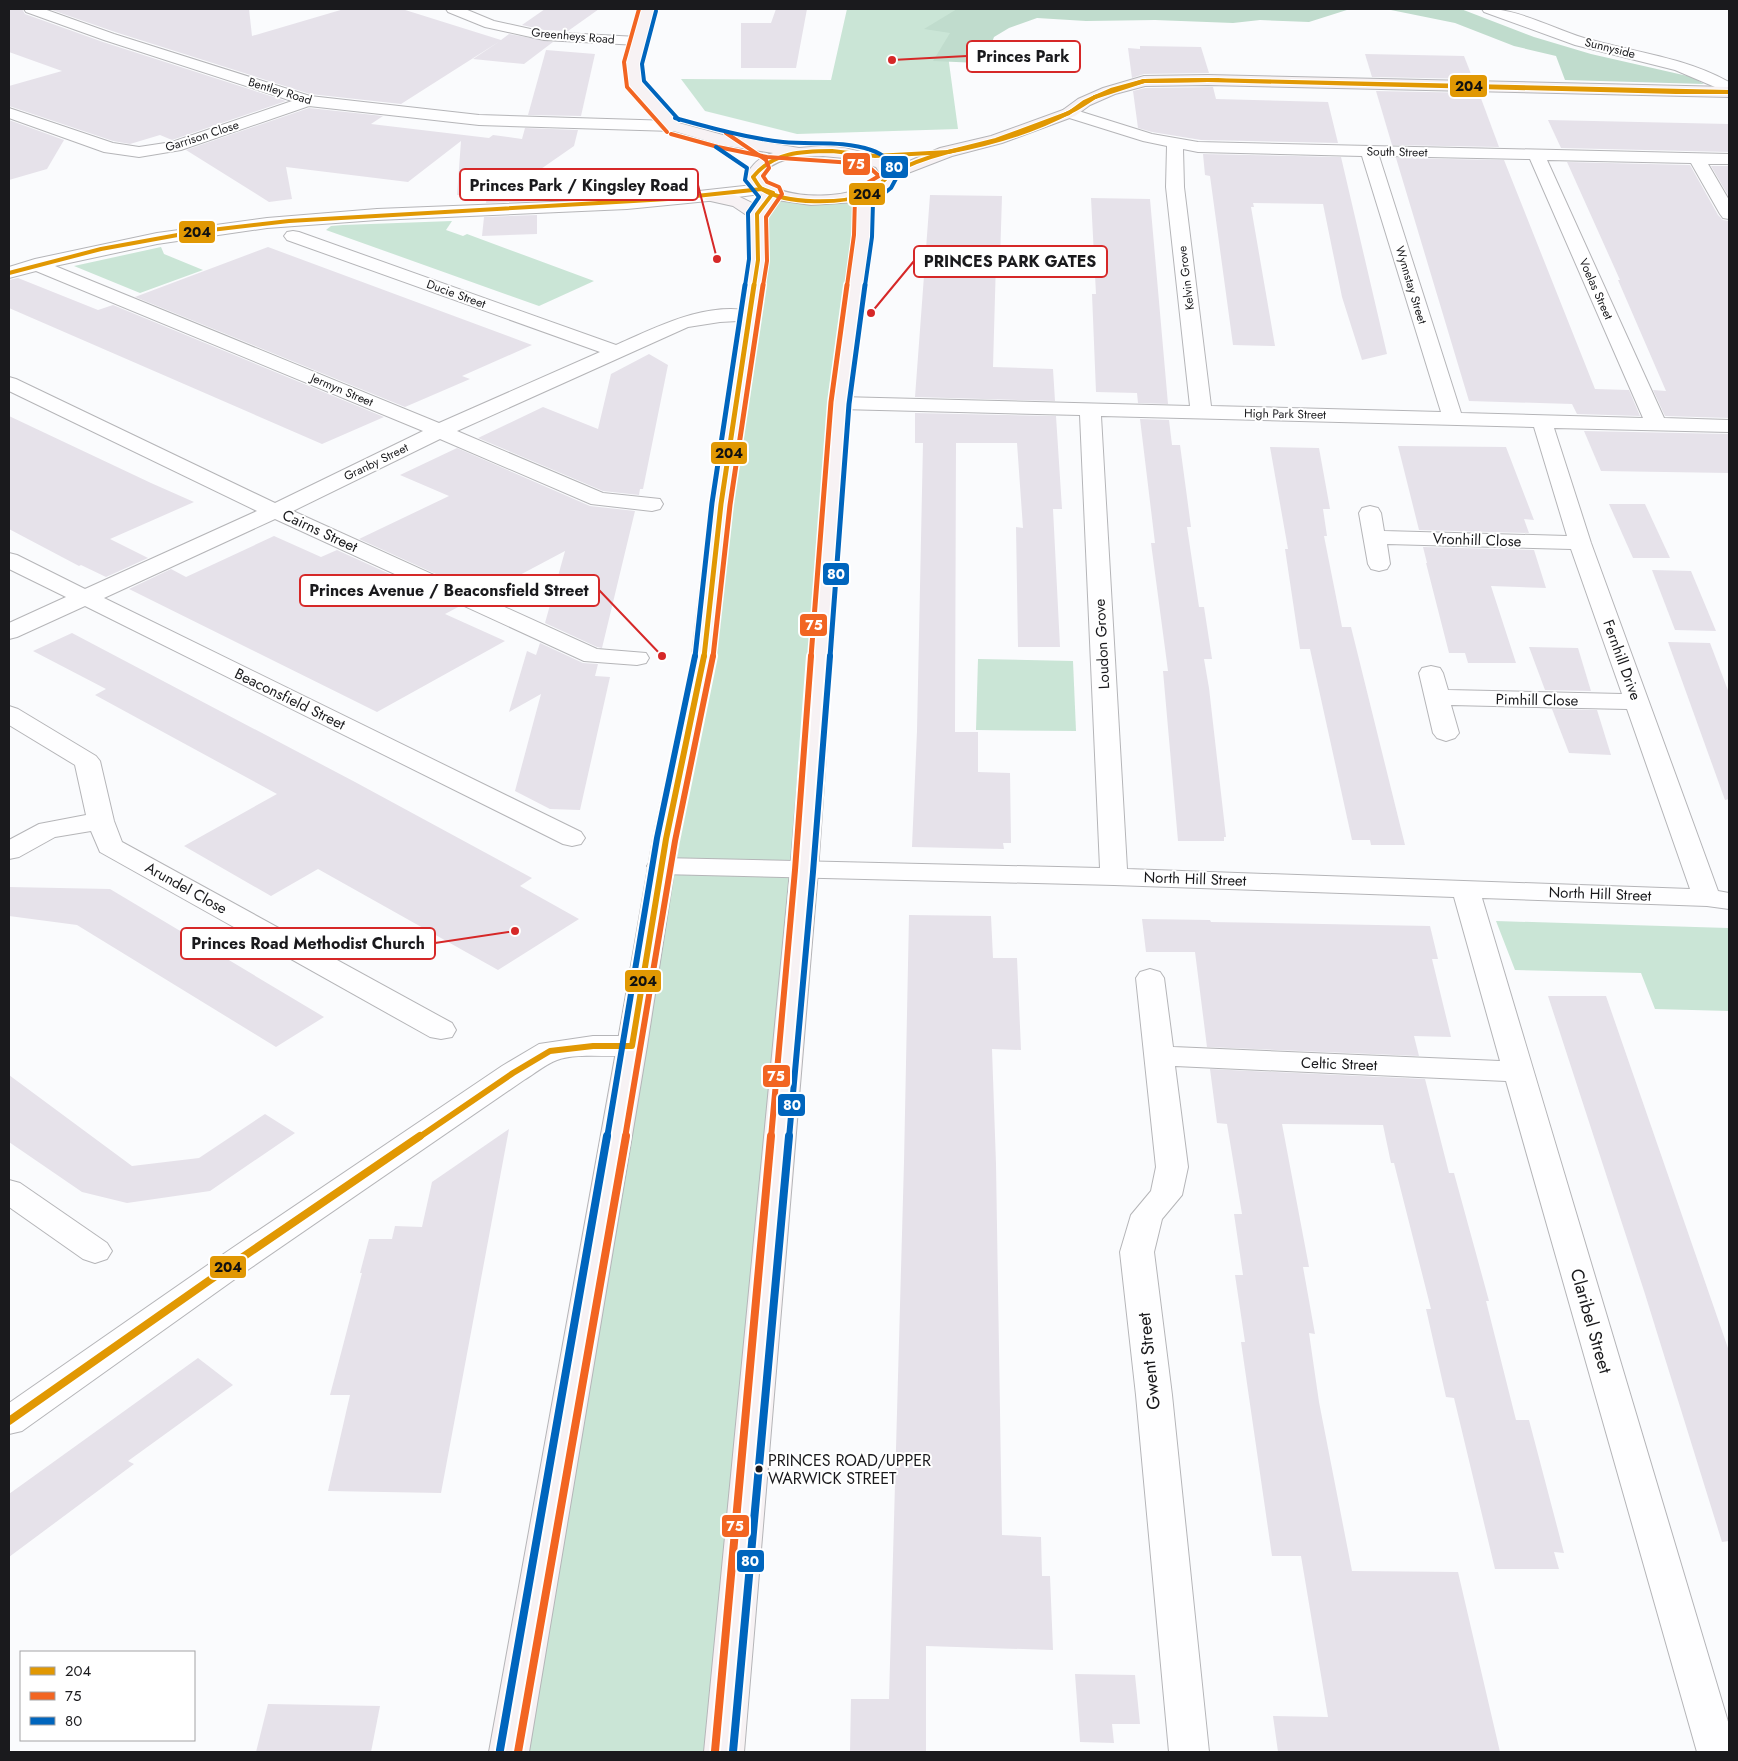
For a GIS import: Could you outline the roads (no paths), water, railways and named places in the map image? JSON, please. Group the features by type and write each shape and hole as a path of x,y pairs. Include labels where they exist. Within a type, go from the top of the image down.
{"main road":[{"path":"648,9 633,63 636,85 673,126 721,140 762,148 802,152 845,152 864,156 882,164 889,175 888,180 881,187 868,193 848,198 825,200 797,199 767,191 753,177 756,169 760,166 782,156 802,152"},
{"path":"889,175 946,152 996,140 1069,113 1084,102 1109,91 1144,81 1208,80 1729,92"},
{"path":"721,140 760,166"},
{"path":"864,156 946,152"},
{"path":"508,1752 632,1046 661,866 704,656 721,504 758,260 757,214 767,191"},
{"path":"724,1752 804,871 840,403 863,236 864,199 868,193"},
{"path":"712,196 739,202 757,214"}],"street":[{"name":"Bentley Road","path":"31,9 109,37 308,101 480,120 673,126"},
{"name":"Greenheys Road","path":"453,9 490,24 544,36 638,41"},
{"name":"Sunnyside","path":"1490,9 1549,32 1595,46 1665,61 1716,80 1729,88"},
{"name":"Garrison Close","path":"9,112 110,148 139,152 175,146 308,101"},
{"name":"South Street","path":"1069,113 1149,138 1198,147 1729,159"},
{"name":"Kelvin Grove","path":"1175,144 1176,188 1201,412"},
{"name":"Wynnstay Street","path":"1369,151 1452,419"},
{"name":"Voelas Street","path":"1536,155 1656,424"},
{"path":"1696,158 1729,214"},
{"path":"9,273 35,264 145,240 263,222 376,214 547,208 767,191"},
{"name":"Ducie Street","path":"293,236 618,352"},
{"name":"Jermyn Street","path":"35,264 349,392 599,499 652,504"},
{"name":"Granby Street","path":"9,632 275,511 439,431 683,322 720,316 749,316"},
{"name":"Cairns Street","path":"9,382 275,511 593,656 637,658"},
{"name":"High Park Street","path":"840,403 1090,411 1201,412 1729,426"},
{"name":"Loudon Grove","path":"1090,411 1114,876"},
{"name":"Fernhill Drive","path":"1542,421 1580,543 1637,702 1718,899"},
{"path":"1370,513 1379,564"},
{"name":"Vronhill Close","path":"1374,537 1580,543"},
{"name":"Beaconsfield Street","path":"9,560 572,838"},
{"path":"1431,673 1446,734"},
{"name":"Pimhill Close","path":"1436,697 1637,702"},
{"name":"Arundel Close","path":"9,714 87,761 101,821 110,846 441,1030"},
{"path":"9,850 48,830 101,821"},
{"name":"North Hill Street","path":"661,866 766,868 804,871 868,870 1114,876 1718,899"},
{"name":"Claribel Street","path":"1465,889 1717,1752"},
{"name":"Gwent Street","path":"1150,978 1172,1167 1166,1195 1147,1215 1137,1252 1154,1396 1189,1752"},
{"path":"9,1421 237,1261 513,1073 550,1051 593,1046 632,1046"},
{"name":"Celtic Street","path":"1159,1056 1518,1072"},
{"path":"9,1191 95,1251"}],"place":[{"name":"Princes Park","path":"892,60"},
{"name":"Princes Park / Kingsley Road","path":"717,259"},
{"name":"PRINCES PARK GATES","path":"871,313"},
{"name":"Princes Avenue / Beaconsfield Street","path":"662,656"},
{"name":"Princes Road Methodist Church","path":"515,931"},
{"name":"PRINCES ROAD/UPPER WARWICK STREET","path":"759,1469"}]}
